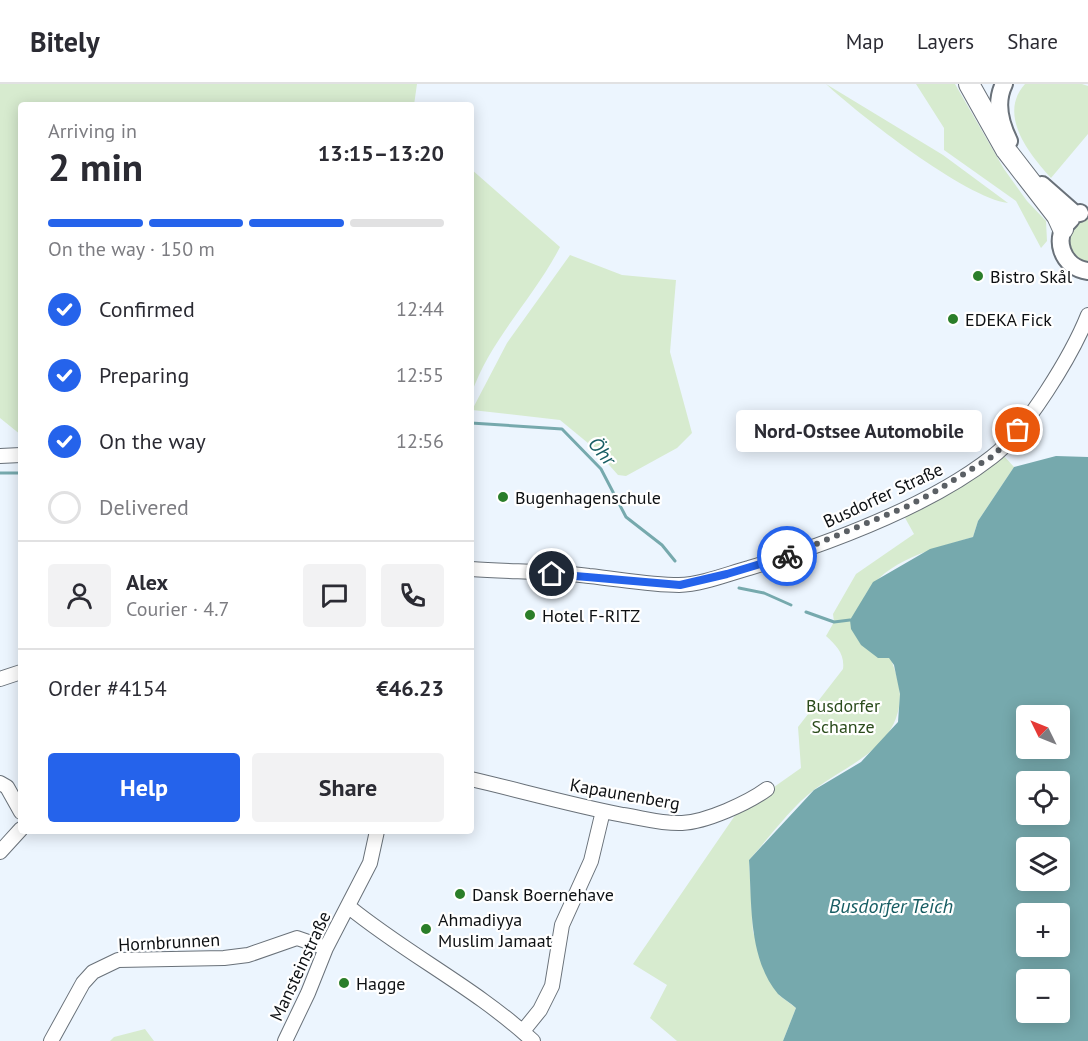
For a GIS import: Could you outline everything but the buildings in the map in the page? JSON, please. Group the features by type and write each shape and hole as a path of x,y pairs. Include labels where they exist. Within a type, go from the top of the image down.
{"highway":[{"path":"969,84 1006,150 1057,216 1063,229"}],"main road":[{"path":"1004,84 999,102 1000,116 1012,147 1058,201 1075,214 1084,213"},
{"path":"1084,213 1067,222 1063,229 1061,245 1067,261 1075,268 1088,271"}],"street":[{"name":"Busdorfer Straße","path":"474,569 588,576 635,583 694,583 813,547 908,506 993,456 1018,430 1045,391 1086,323"},
{"path":"0,456 18,455"},
{"path":"0,679 18,673"},
{"name":"Kapaunenberg","path":"474,780 603,811 660,822 683,823 725,810 756,797 767,789"},
{"path":"0,783 7,787 18,807"},
{"path":"523,1031 540,1010 552,986 562,925 591,861 603,811"},
{"path":"0,852 18,832"},
{"name":"Mansteinstraße","path":"285,1041 326,948 349,907 370,862 376,834"},
{"path":"349,907 375,927 463,984 534,1041"},
{"name":"Hornbrunnen","path":"51,1041 82,983 93,972 118,960 240,956 297,938 326,948"}],"green space":[{"path":"0,84 417,84 414,102 18,102 18,433 0,418"},
{"path":"826,84 943,155 1008,203 989,198 941,171 887,134"},
{"path":"916,84 955,84 1004,169 1027,201 1046,221 1047,241 1041,248 1016,201 944,150 944,128"},
{"path":"1025,84 1082,84 1088,86 1088,134 1051,178 1026,146 1015,121 1014,109 1017,96"},
{"path":"474,172 560,247 538,284 489,355 474,388"},
{"path":"1088,219 1088,265 1079,262 1068,249 1069,238 1074,226"},
{"path":"570,255 622,275 676,280 670,352 692,433 677,448 626,476 618,475 594,448 560,420 474,410 507,343"},
{"name":"Busdorfer Schanze","path":"1004,456 1014,467 978,521 973,537 927,551 898,564 873,584 864,597 892,660 899,685 897,714 891,728 870,752 806,797 749,860 753,932 779,995 796,1008 783,1041 677,1041 650,1018 667,985 633,964 736,814 801,768 798,727 843,669 841,654 826,636 834,622 833,614 856,574 914,534 904,516 959,488"},
{"path":"145,1029 154,1041 110,1041 114,1037"}],"water":[{"name":"Busdorfer Teich","path":"1056,456 1088,457 1088,1041 783,1041 796,1008 778,994 761,964 753,930 749,860 814,790 861,762 898,722 900,694 894,665 889,658 878,658 861,645 851,629 850,620 873,582 930,549 973,537 978,521 1014,467"}],"waterway":[{"name":"Öhr","path":"474,423 562,429 601,469 626,517 662,545 675,561"},
{"name":"Öhr","path":"0,473 18,473"},
{"name":"Öhr","path":"739,588 764,593 791,605"},
{"name":"Öhr","path":"806,612 834,622 850,620"}],"way so far":[{"path":"787,556 908,506 962,477 993,456 1018,430"}],"place":[{"name":"Bistro Skål","path":"978,276"},
{"name":"EDEKA Fick","path":"953,319"},
{"name":"Nord-Ostsee Automobile","path":"1018,430"},
{"name":"Bugenhagenschule","path":"503,497"},
{"name":"Hotel F-RITZ","path":"530,615"},
{"name":"Dansk Boernehave","path":"460,894"},
{"name":"Ahmadiyya Muslim Jamaat","path":"426,929"},
{"name":"Hagge","path":"344,983"}],"route":[{"path":"552,574 588,576 635,583 680,585 787,556"}]}
